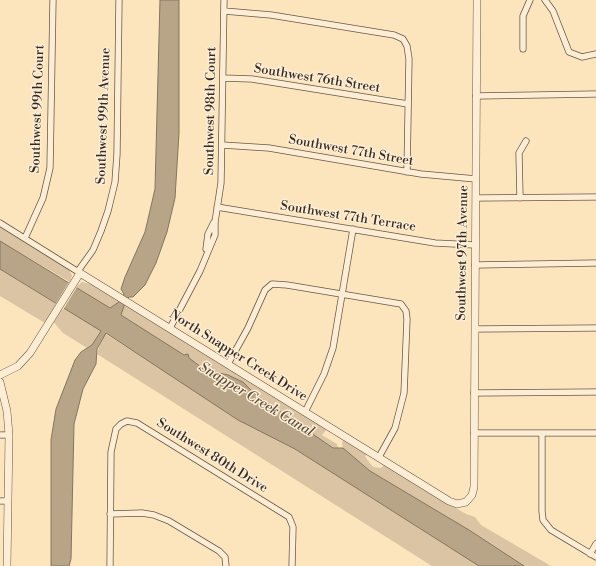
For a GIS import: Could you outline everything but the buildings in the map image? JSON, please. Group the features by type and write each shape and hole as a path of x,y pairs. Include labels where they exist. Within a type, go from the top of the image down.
{"street":[{"name":"Southwest 99th Court","path":"25,238 40,207 50,168 53,0"},
{"name":"Southwest 99th Avenue","path":"0,375 18,366 27,358 73,284 87,257 93,250 105,221 116,175 119,0"},
{"name":"Southwest 98th Court","path":"170,328 200,271 214,237 221,183 224,0"},
{"name":"Southwest 97th Avenue","path":"465,502 470,498 473,491 477,0"},
{"path":"523,49 523,16 530,0"},
{"path":"545,0 553,11 568,52 582,57 596,54"},
{"path":"224,11 271,15 394,35 404,39 408,46 408,172"},
{"name":"Southwest 76th Street","path":"223,78 252,79 408,104"},
{"path":"476,96 596,94"},
{"path":"520,198 519,153 526,142"},
{"name":"Southwest 77th Street","path":"222,145 270,148 408,172 444,177 476,179"},
{"path":"476,198 596,197"},
{"name":"Southwest 77th Terrace","path":"217,207 435,243 475,245"},
{"name":"North Snapper Creek Drive","path":"0,223 452,502 460,504 465,502"},
{"path":"305,412 328,363 337,329 353,229"},
{"path":"475,264 596,263"},
{"path":"228,364 248,328 265,290 274,284 401,304 405,309 407,319 404,398 395,428 378,457"},
{"path":"475,329 596,328"},
{"path":"0,382 7,411 9,435 7,566"},
{"path":"474,393 596,392"},
{"name":"Southwest 80th Drive","path":"110,514 111,452 118,426 127,421 137,423 282,513 291,521 292,566"},
{"path":"474,433 596,433"},
{"path":"542,433 543,520 551,530 596,557"},
{"path":"0,435 9,435"},
{"path":"0,501 8,501"},
{"path":"110,566 110,514 142,513 161,517 179,526 222,554 226,560 226,566"},
{"path":"590,554 596,544"}],"shaded area":[{"path":"0,227 69,269 72,275 70,282 0,241"},
{"path":"0,269 56,304 45,323 0,296"},
{"path":"82,282 94,285 119,302 110,308 76,287"},
{"path":"124,305 327,429 322,435 337,444 338,448 333,448 256,395 243,382 228,375 205,370 188,356 184,355 121,315"},
{"path":"63,308 101,330 92,345 87,348 63,333 56,325 54,322"},
{"path":"104,333 193,389 238,420 295,449 479,566 432,566 97,354"},
{"path":"344,440 368,454 365,456 373,467 381,468 384,465 386,466 466,514 475,517 481,525 551,566 524,566 469,530 370,471 343,448 342,442"}],"water":[{"name":"Snapper Creek Canal","path":"160,0 179,0 179,133 175,198 167,232 156,263 145,285 133,297 129,297 126,300 121,315 184,355 188,354 189,358 205,370 228,375 243,382 256,395 333,448 343,448 370,471 469,530 524,566 479,566 295,449 238,420 106,333 97,349 96,364 83,389 74,424 71,559 69,566 51,566 51,440 56,409 75,360 81,352 92,345 101,331 0,269 0,241 110,308 119,302 124,294 121,289 125,277 145,232 155,189"}],"pier":[{"path":"69,282 77,287 63,310 55,305"}]}
